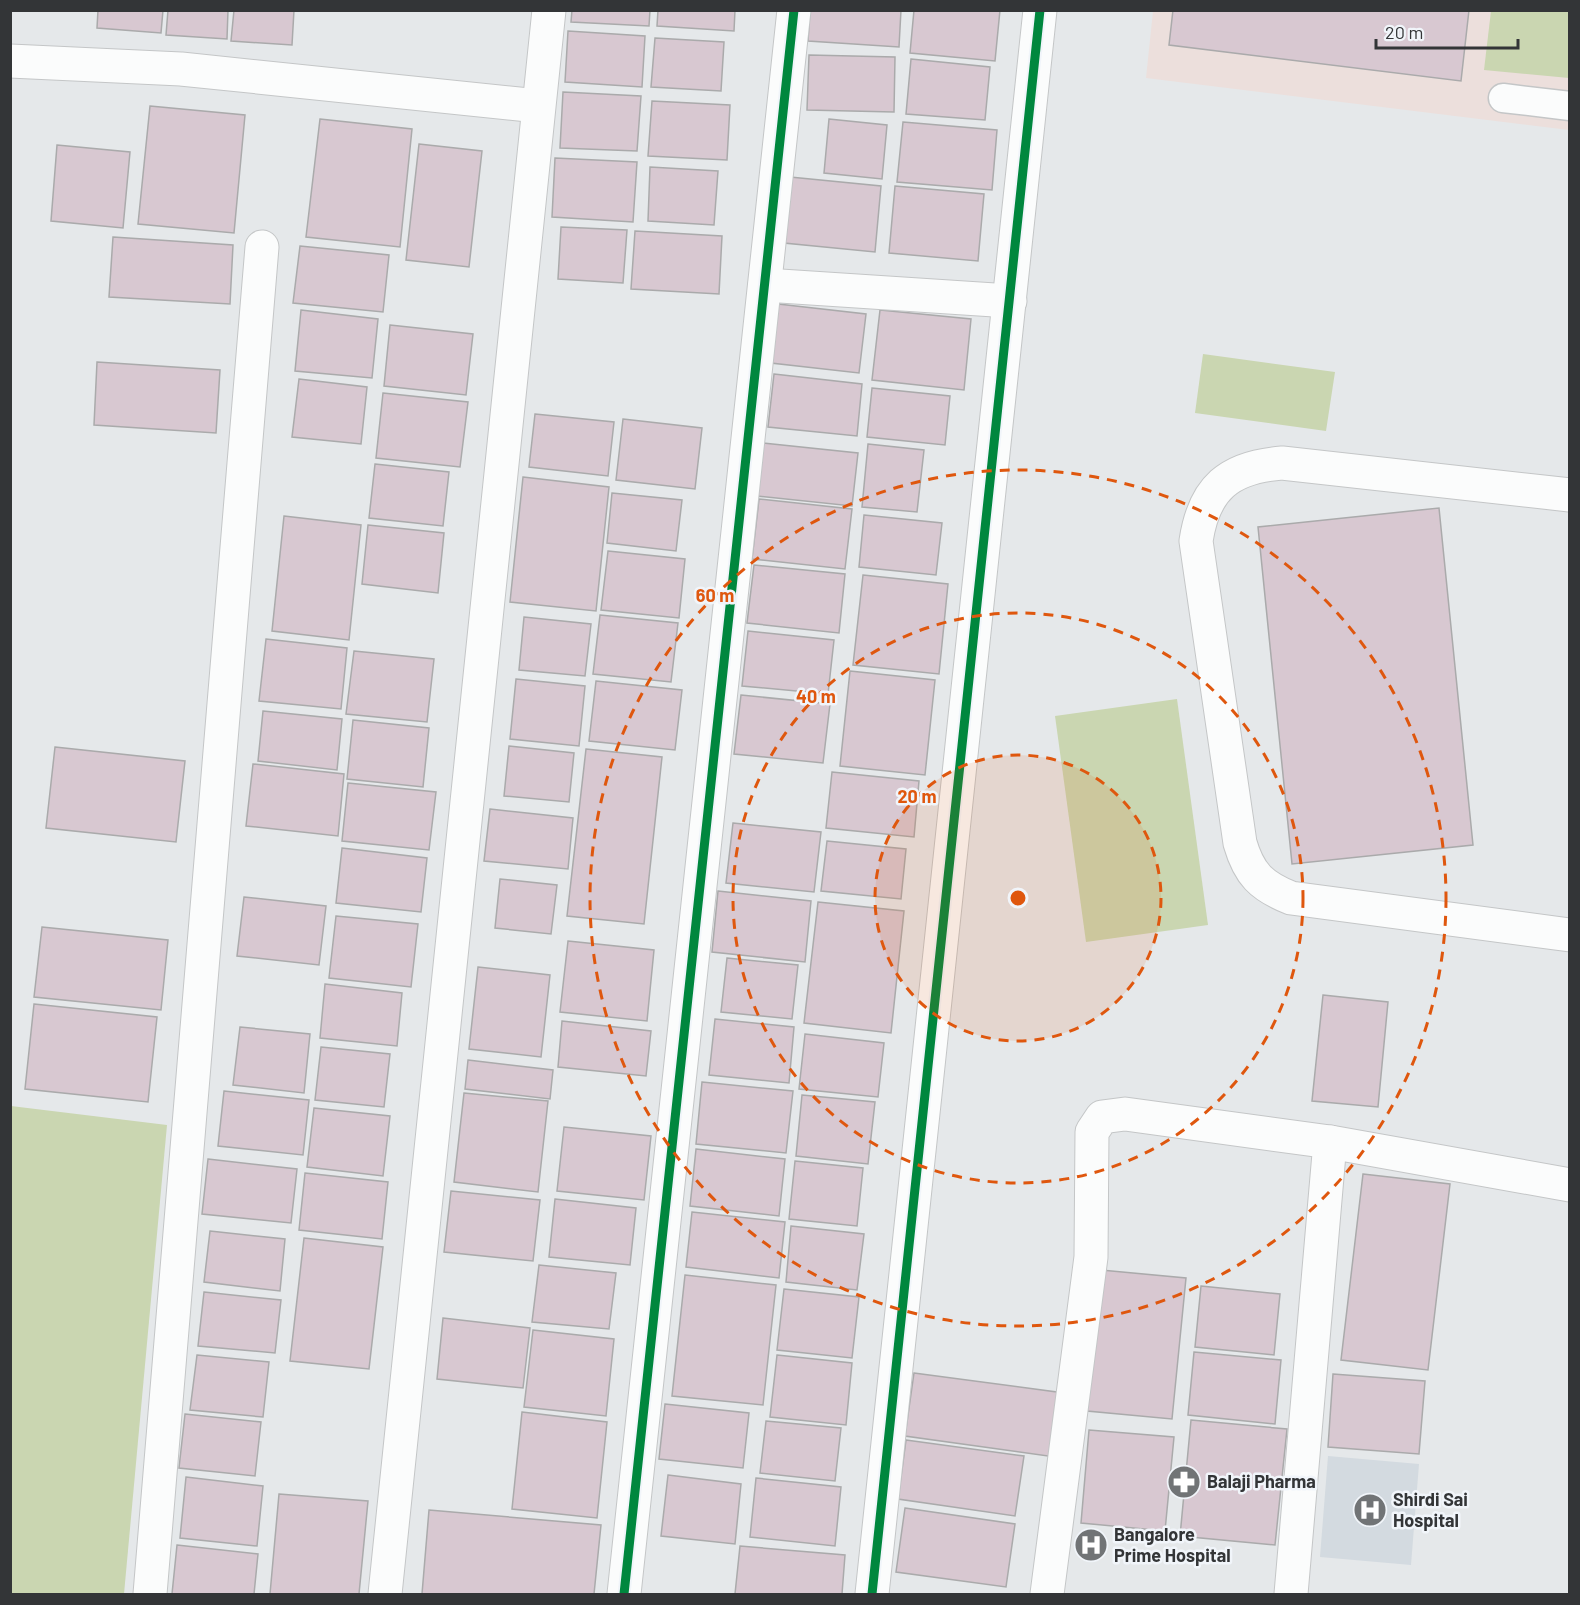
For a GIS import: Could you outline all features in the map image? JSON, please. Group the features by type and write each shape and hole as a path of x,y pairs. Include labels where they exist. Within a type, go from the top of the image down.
{"street":[{"path":"385,1594 549,10"},
{"path":"624,1594 794,10"},
{"path":"872,1594 1040,10"},
{"path":"10,62 181,69 538,105"},
{"path":"150,1594 262,247"},
{"path":"765,285 1010,301"},
{"path":"1569,495 1282,464 1259,465 1239,472 1221,484 1208,501 1199,520 1196,541 1240,843 1247,863 1259,881 1273,891 1291,898 1569,935"},
{"path":"1047,1594 1091,1257 1092,1132 1102,1117 1125,1114 1330,1142 1569,1185"},
{"path":"1291,1594 1330,1142"}],"lane":[{"path":"1503,98 1569,106"}],"shaded area":[{"path":"1153,11 1569,11 1569,130 1146,78"},
{"name":"Shirdi Sai Hospital","path":"1328,1456 1419,1464 1411,1565 1320,1557"}],"green space":[{"path":"1491,11 1569,11 1569,78 1484,70"},
{"path":"1203,354 1335,372 1326,431 1195,413"},
{"path":"1177,699 1208,925 1086,942 1055,716"},
{"path":"11,1106 167,1125 124,1594 11,1594"}],"building":[{"path":"98,10 163,10 161,33 97,28"},
{"path":"168,10 228,10 227,39 166,35"},
{"path":"234,10 294,10 292,45 231,41"},
{"path":"572,10 650,10 649,26 571,22"},
{"path":"658,10 735,10 734,31 657,26"},
{"path":"810,10 901,10 899,47 808,41"},
{"path":"914,10 1000,10 995,61 910,53"},
{"path":"1173,10 1469,10 1461,81 1169,45"},
{"path":"568,31 645,36 642,87 565,82"},
{"path":"655,38 724,42 721,91 651,87"},
{"path":"809,55 895,57 894,112 807,110"},
{"path":"911,59 990,67 985,120 906,114"},
{"path":"563,92 641,96 637,151 560,148"},
{"path":"652,101 730,105 727,160 648,156"},
{"path":"150,106 245,115 234,233 138,224"},
{"path":"320,119 412,129 400,247 306,237"},
{"path":"829,119 887,125 882,179 824,173"},
{"path":"903,122 997,130 992,190 897,182"},
{"path":"419,144 482,151 469,267 406,260"},
{"path":"57,145 130,152 123,228 51,221"},
{"path":"555,158 637,162 633,222 552,217"},
{"path":"650,167 718,171 714,225 648,221"},
{"path":"790,177 881,186 875,252 784,243"},
{"path":"895,186 984,194 978,261 889,253"},
{"path":"561,227 627,230 623,283 558,279"},
{"path":"635,231 722,236 719,294 631,289"},
{"path":"113,237 233,245 230,304 109,297"},
{"path":"300,246 389,255 383,312 293,303"},
{"path":"778,304 866,314 859,373 771,363"},
{"path":"301,310 378,319 372,378 295,371"},
{"path":"880,310 971,319 964,390 872,380"},
{"path":"390,325 473,334 466,395 384,386"},
{"path":"97,362 220,370 216,433 94,425"},
{"path":"774,374 862,384 857,436 768,427"},
{"path":"299,379 367,387 361,444 292,437"},
{"path":"872,388 950,396 945,445 867,437"},
{"path":"383,393 468,402 460,467 376,458"},
{"path":"535,414 614,422 608,476 529,467"},
{"path":"623,419 702,428 695,489 616,480"},
{"path":"763,443 858,453 852,506 757,496"},
{"path":"868,444 924,450 917,512 862,507"},
{"path":"375,464 449,472 443,526 369,518"},
{"path":"523,477 609,487 596,611 510,602"},
{"path":"612,493 682,500 676,551 607,543"},
{"path":"759,499 852,509 845,569 752,559"},
{"path":"1439,508 1473,845 1292,864 1258,527"},
{"path":"864,515 942,523 936,575 859,567"},
{"path":"284,516 361,525 349,640 272,631"},
{"path":"368,525 444,533 438,593 362,584"},
{"path":"608,551 685,559 679,618 601,610"},
{"path":"754,565 845,574 839,633 747,623"},
{"path":"863,575 948,584 939,674 853,665"},
{"path":"600,615 678,623 671,682 593,674"},
{"path":"524,617 591,624 585,676 519,670"},
{"path":"748,631 834,640 828,694 742,686"},
{"path":"266,639 347,648 341,709 259,701"},
{"path":"354,651 434,659 427,722 346,714"},
{"path":"850,671 935,680 925,775 840,766"},
{"path":"516,679 585,686 579,746 510,739"},
{"path":"596,681 682,690 675,750 589,741"},
{"path":"741,695 830,704 823,763 734,754"},
{"path":"263,711 342,719 337,770 258,761"},
{"path":"353,720 429,728 423,787 347,779"},
{"path":"509,746 574,753 569,802 504,796"},
{"path":"55,747 185,761 176,842 46,828"},
{"path":"586,749 662,757 644,924 567,916"},
{"path":"253,764 344,774 338,836 246,826"},
{"path":"832,772 919,781 914,837 826,828"},
{"path":"348,783 436,792 429,850 342,841"},
{"path":"490,809 573,818 568,869 484,861"},
{"path":"733,823 821,832 814,892 726,883"},
{"path":"827,841 906,849 901,899 821,891"},
{"path":"342,848 427,858 421,912 336,903"},
{"path":"500,879 557,885 551,934 495,928"},
{"path":"718,891 811,901 805,962 712,952"},
{"path":"244,897 326,906 319,965 237,956"},
{"path":"818,902 904,911 891,1033 804,1023"},
{"path":"336,916 418,924 411,987 329,978"},
{"path":"42,927 168,940 161,1010 34,997"},
{"path":"568,941 654,950 647,1021 560,1012"},
{"path":"727,958 798,965 792,1019 721,1012"},
{"path":"478,967 550,975 541,1057 469,1049"},
{"path":"325,984 402,993 397,1046 320,1038"},
{"path":"1323,995 1388,1002 1378,1107 1312,1101"},
{"path":"34,1004 157,1017 148,1102 25,1089"},
{"path":"715,1019 794,1027 789,1083 709,1075"},
{"path":"562,1021 651,1031 646,1076 558,1067"},
{"path":"240,1027 310,1034 304,1093 233,1085"},
{"path":"805,1034 884,1043 878,1097 799,1089"},
{"path":"321,1047 390,1054 384,1107 315,1100"},
{"path":"468,1060 553,1070 550,1099 465,1089"},
{"path":"702,1082 793,1091 786,1153 696,1144"},
{"path":"224,1091 309,1100 303,1155 218,1146"},
{"path":"464,1093 548,1101 538,1192 454,1182"},
{"path":"802,1095 875,1102 868,1164 796,1156"},
{"path":"314,1108 390,1116 383,1176 307,1167"},
{"path":"564,1127 651,1136 644,1200 557,1191"},
{"path":"696,1149 785,1159 779,1216 690,1206"},
{"path":"208,1159 297,1169 291,1223 202,1214"},
{"path":"795,1161 863,1168 857,1226 789,1219"},
{"path":"305,1173 388,1182 382,1239 299,1230"},
{"path":"1363,1174 1450,1184 1428,1370 1341,1360"},
{"path":"451,1191 540,1200 533,1261 444,1252"},
{"path":"555,1199 636,1208 630,1265 549,1257"},
{"path":"692,1212 785,1222 779,1278 686,1267"},
{"path":"791,1226 864,1234 857,1290 786,1282"},
{"path":"210,1231 285,1239 280,1291 204,1282"},
{"path":"304,1238 383,1247 369,1369 290,1361"},
{"path":"539,1265 616,1273 609,1329 532,1322"},
{"path":"1101,1270 1186,1278 1172,1419 1087,1411"},
{"path":"685,1275 776,1285 763,1405 672,1396"},
{"path":"1201,1286 1280,1294 1274,1355 1195,1347"},
{"path":"784,1289 859,1297 852,1358 777,1350"},
{"path":"204,1292 281,1300 275,1353 198,1346"},
{"path":"443,1318 530,1328 523,1388 437,1379"},
{"path":"533,1330 614,1339 606,1416 524,1407"},
{"path":"1194,1352 1281,1360 1275,1424 1188,1415"},
{"path":"197,1355 269,1362 263,1417 190,1410"},
{"path":"777,1355 852,1363 846,1425 770,1417"},
{"path":"914,1373 1064,1393 1055,1457 905,1436"},
{"path":"1333,1374 1425,1381 1419,1454 1328,1447"},
{"path":"665,1404 749,1413 743,1468 659,1459"},
{"path":"522,1412 607,1422 597,1518 512,1509"},
{"path":"185,1414 261,1422 255,1476 179,1468"},
{"path":"1191,1420 1287,1429 1275,1545 1180,1536"},
{"path":"766,1421 841,1428 835,1481 760,1473"},
{"path":"1089,1430 1174,1437 1165,1531 1081,1523"},
{"path":"906,1440 1024,1456 1015,1516 898,1499"},
{"path":"668,1475 741,1484 735,1544 661,1536"},
{"path":"186,1477 263,1486 257,1546 180,1538"},
{"path":"756,1478 841,1487 835,1546 750,1537"},
{"path":"279,1494 368,1501 359,1594 270,1594"},
{"path":"905,1508 1015,1524 1006,1587 896,1572"},
{"path":"429,1510 601,1525 594,1594 422,1594"},
{"path":"177,1545 258,1554 254,1594 172,1594"},
{"path":"740,1546 845,1555 842,1594 735,1594"}],"cycle path":[{"path":"624,1594 794,10"},
{"path":"872,1594 1040,10"}],"place":[{"name":"Balaji Pharma","path":"1184,1482"},
{"name":"Shirdi Sai Hospital","path":"1370,1510"},
{"name":"Bangalore Prime Hospital","path":"1091,1545"}]}
